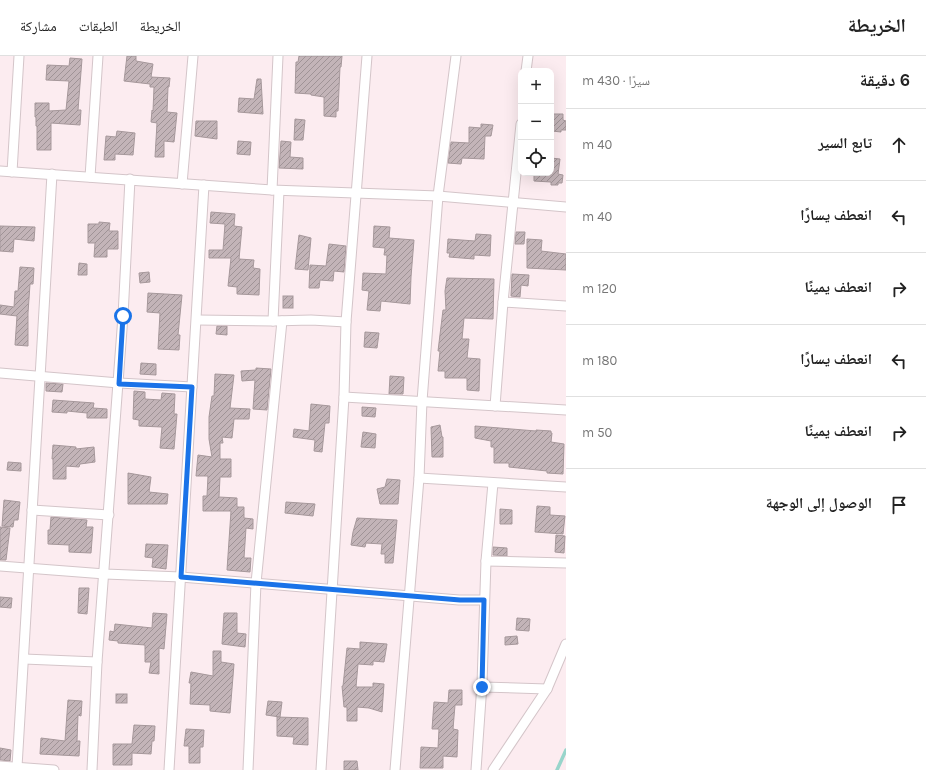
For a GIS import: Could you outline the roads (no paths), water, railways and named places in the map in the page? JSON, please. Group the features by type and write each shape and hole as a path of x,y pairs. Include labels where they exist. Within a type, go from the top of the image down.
{"street":[{"path":"12,172 19,56"},
{"path":"90,177 98,56"},
{"path":"182,184 193,56"},
{"path":"248,770 256,583 278,321 275,190 278,56"},
{"path":"321,770 344,397 346,322 367,56"},
{"path":"395,770 419,478 422,401 438,196 456,56"},
{"path":"526,68 528,56"},
{"path":"495,406 503,302 519,140"},
{"path":"0,171 275,190 438,196 566,207"},
{"path":"18,767 52,174"},
{"path":"92,770 97,662 119,384 130,179"},
{"path":"169,770 204,185"},
{"path":"503,302 566,306"},
{"path":"197,320 311,320 346,322"},
{"path":"0,373 119,384 192,387"},
{"path":"344,397 566,410"},
{"path":"419,478 566,487"},
{"path":"476,770 482,687 486,561 493,483"},
{"path":"32,510 109,514"},
{"path":"486,561 566,563"},
{"path":"0,566 29,567 105,574 181,577 460,600 484,600"},
{"path":"493,770 547,689 566,644"},
{"path":"24,659 97,662"},
{"path":"482,687 547,689"},
{"path":"0,766 54,770"}],"waterway":[{"path":"557,770 566,750"}]}
